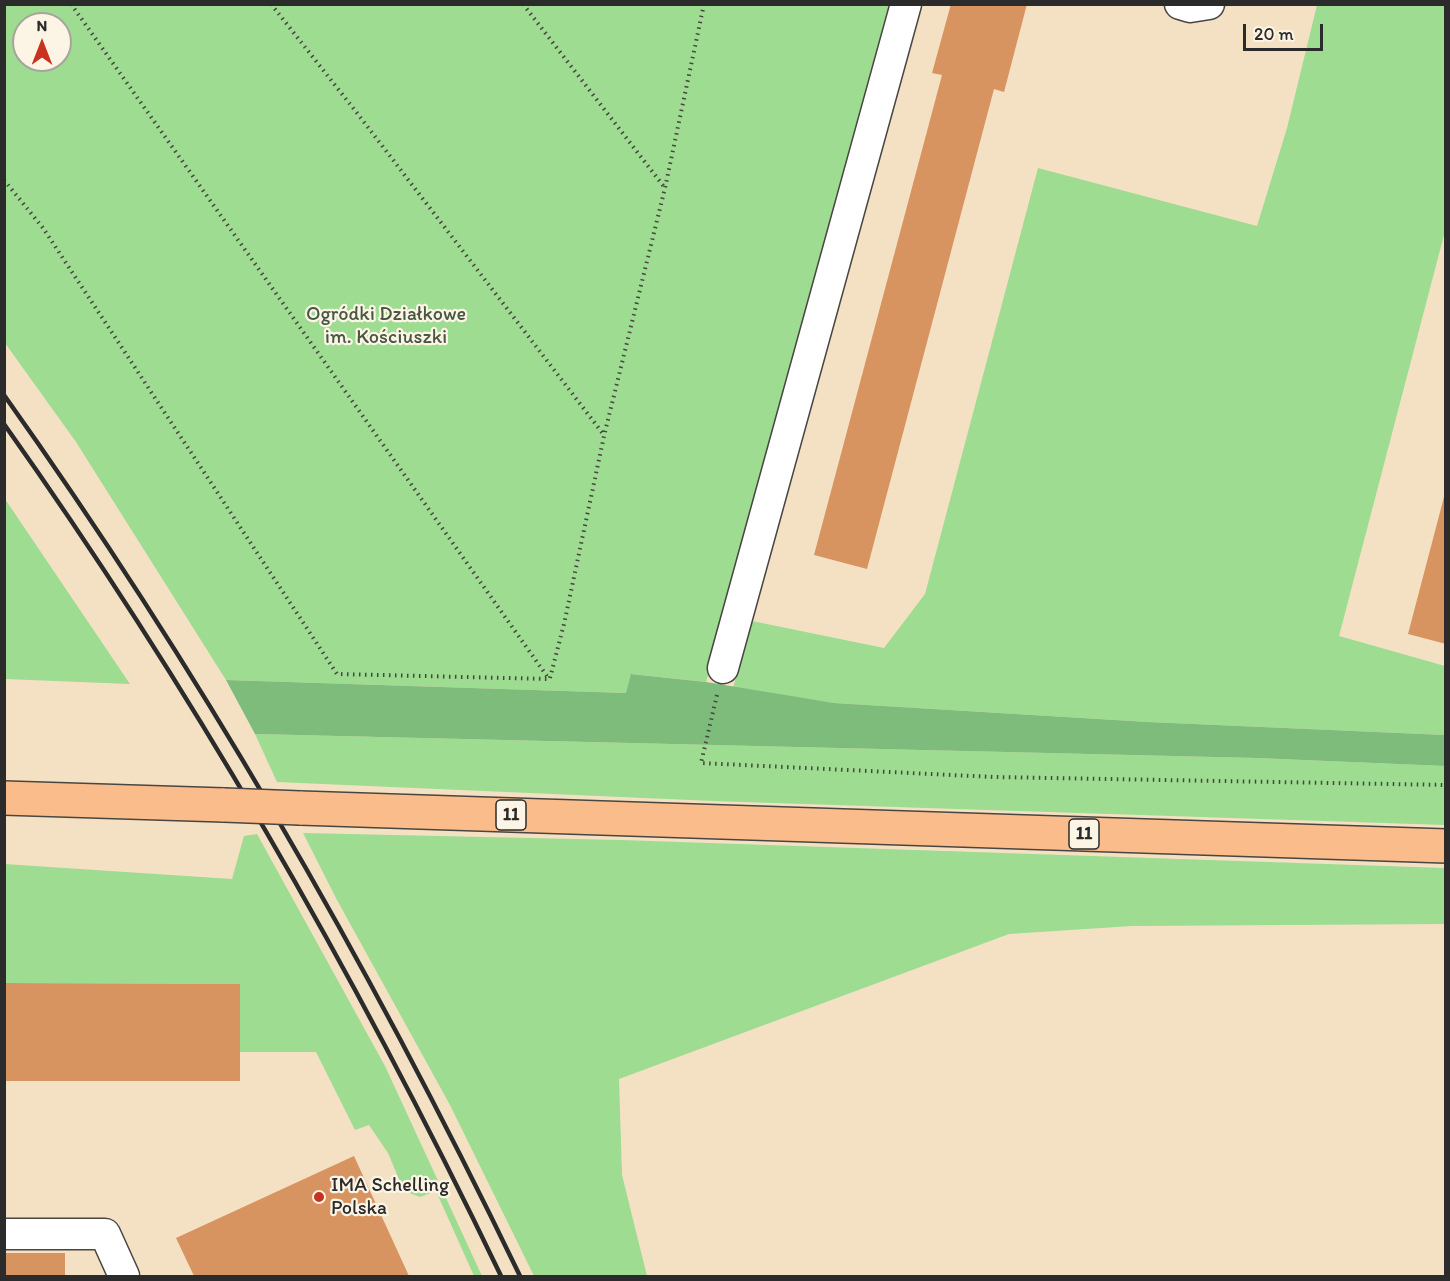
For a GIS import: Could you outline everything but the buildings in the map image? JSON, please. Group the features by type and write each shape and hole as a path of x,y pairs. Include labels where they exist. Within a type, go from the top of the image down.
{"highway":[{"name":"11","path":"4,798 1446,846"}],"lane":[{"path":"723,668 906,4"},
{"path":"1180,4 1190,7 1209,4"},
{"path":"4,1234 105,1234 124,1276"}],"path":[{"path":"71,4 549,679"},
{"path":"271,4 604,436"},
{"path":"523,4 665,188"},
{"path":"549,679 564,624 604,436 665,188 704,4"},
{"path":"4,180 43,228 337,674 549,679"},
{"path":"723,668 700,763 994,777 1446,785"}],"green space":[{"name":"Ogródki Działkowe im. Kościuszki","path":"4,5 893,5 772,462 706,682 632,674 627,693 226,680 76,442 5,343"},
{"path":"1317,5 1445,5 1445,231 1339,636 1445,666 1445,735 1148,722 834,703 733,688 752,621 884,648 925,594 1038,168 1257,226 1287,128"},
{"path":"5,499 130,684 5,679"},
{"path":"631,674 706,682 834,703 1148,722 1445,735 1445,766 1256,758 255,734 226,680 626,693"},
{"path":"255,734 1256,758 1445,766 1445,825 713,801 277,782"},
{"path":"303,833 621,840 1445,868 1445,924 1132,926 1009,934 619,1079 622,1175 647,1276 534,1276 450,1105 337,900"},
{"path":"257,834 385,1066 482,1276 474,1276 436,1191 420,1197 404,1191 388,1153 369,1125 355,1130 316,1052 240,1052 240,984 5,983 4,864 232,879 244,836"}],"railway":[{"path":"4,395 77,500 147,607 281,825 405,1048 520,1276"},
{"path":"4,424 142,629 271,840 390,1056 501,1276"}],"place":[{"name":"IMA Schelling Polska","path":"319,1197"}]}
